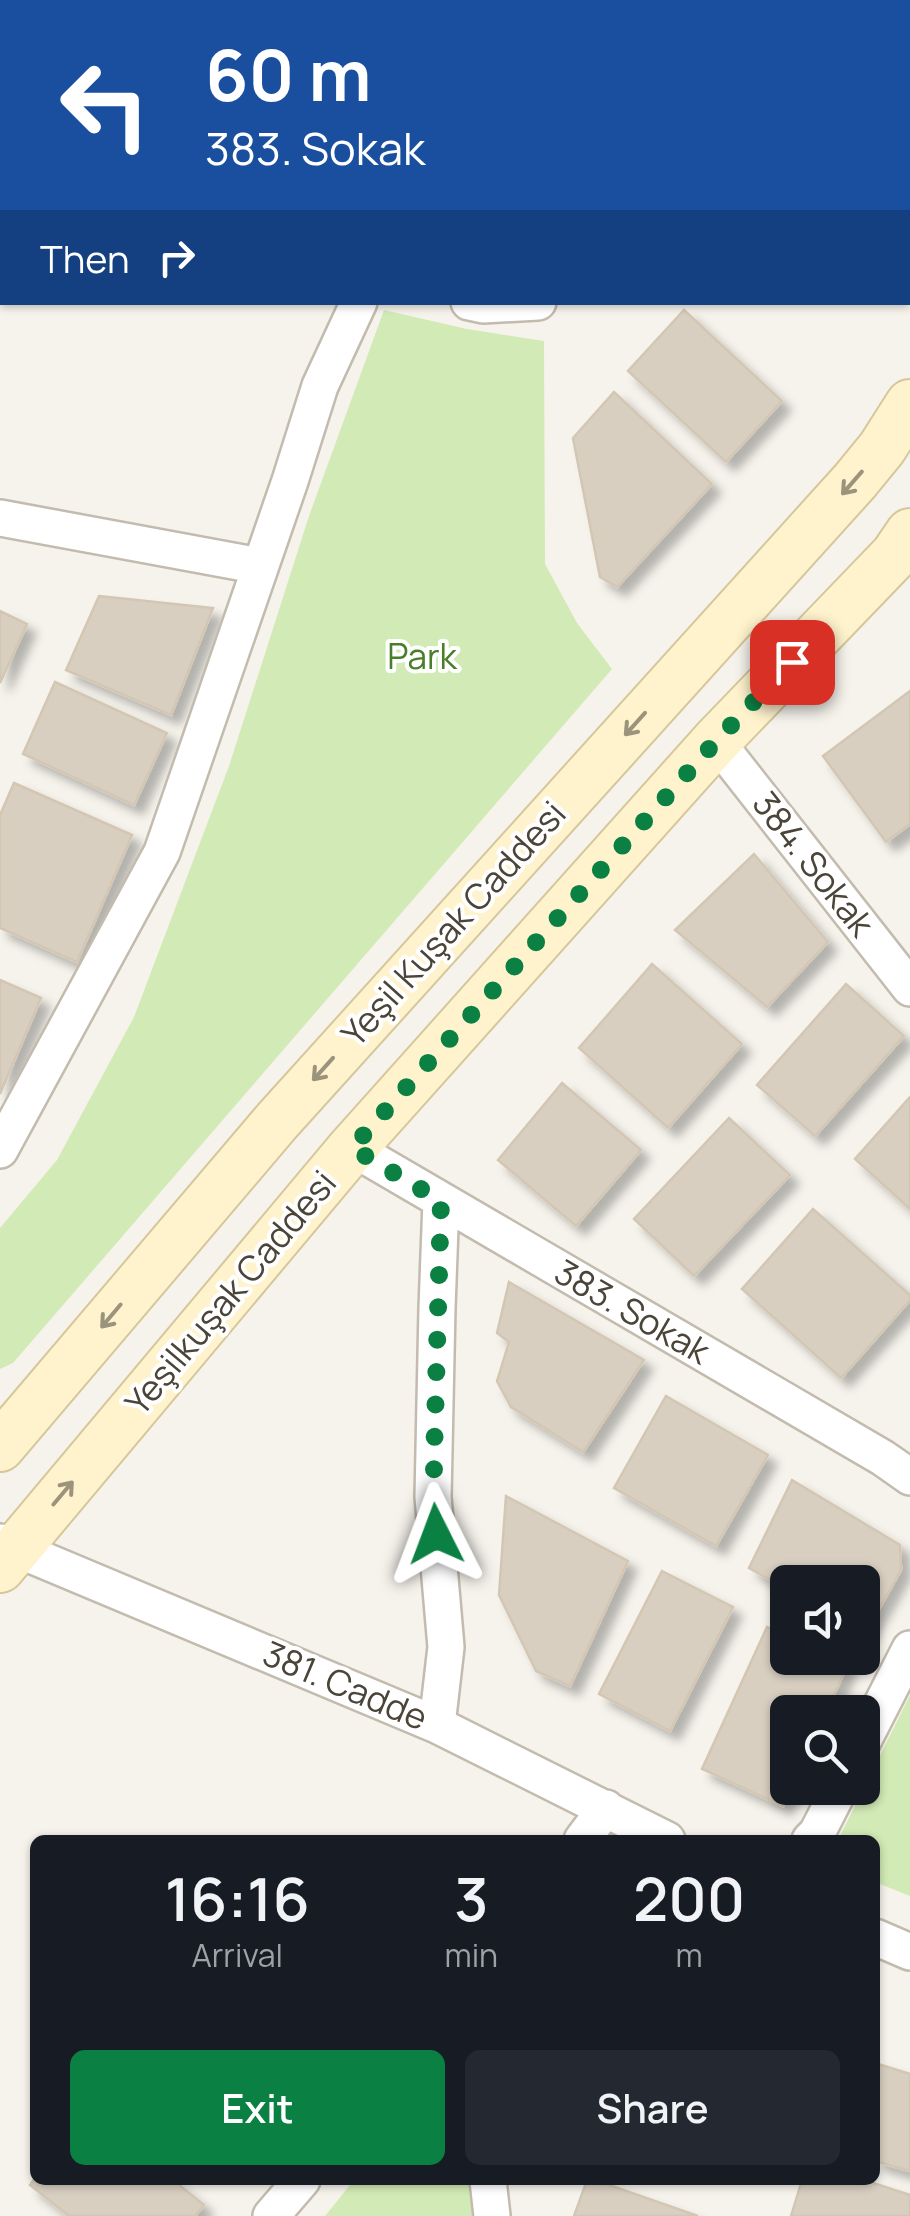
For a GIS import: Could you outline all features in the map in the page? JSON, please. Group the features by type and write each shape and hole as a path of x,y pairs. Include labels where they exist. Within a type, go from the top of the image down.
{"main road":[{"name":"Yeşil Kuşak Caddesi","path":"0,1447 277,1120 854,481 882,448 910,404"},
{"name":"Yeşilkuşak Caddesi","path":"6,1552 352,1148 716,741 894,555 910,533"}],"street":[{"path":"3,1137 162,852 320,386 358,305"},
{"path":"0,518 260,566"},
{"name":"384. Sokak","path":"716,741 910,988"},
{"name":"383. Sokak","path":"352,1148 910,1477"},
{"path":"437,1725 446,1647 434,1497 441,1201"},
{"name":"381. Cadde","path":"6,1552 437,1725 657,1835"},
{"path":"880,1708 910,1649"},
{"path":"815,1835 831,1805"},
{"path":"586,1835 606,1808"},
{"path":"880,1939 910,1952"},
{"path":"270,2216 298,2185"},
{"path":"489,2185 492,2216"}],"green space":[{"name":"Park","path":"384,310 544,341 545,564 577,623 612,669 13,1363 0,1369 0,1228 57,1160 134,1017 229,766 309,516"},
{"path":"910,1695 910,1896 880,1884 880,1835 840,1835 855,1805 880,1805 880,1755"},
{"path":"350,2185 469,2185 472,2216 325,2216"}],"building":[{"path":"684,310 782,401 726,462 628,371"},
{"path":"614,392 712,484 617,587 600,577 573,438"},
{"path":"99,596 213,608 171,715 66,670"},
{"path":"0,611 27,624 0,683"},
{"path":"55,682 167,733 134,805 23,754"},
{"path":"910,691 910,824 886,842 823,756"},
{"path":"14,783 132,835 77,962 0,928 0,815"},
{"path":"754,854 828,942 767,1007 675,930"},
{"path":"652,964 742,1044 668,1128 579,1048"},
{"path":"0,980 41,998 0,1094"},
{"path":"846,984 904,1036 815,1136 757,1085"},
{"path":"562,1083 641,1150 576,1226 498,1160"},
{"path":"910,1097 910,1209 855,1159"},
{"path":"729,1118 790,1175 694,1276 634,1219"},
{"path":"813,1209 910,1295 910,1300 841,1378 742,1289"},
{"path":"509,1282 644,1360 583,1452 511,1407 497,1381 509,1342 497,1333"},
{"path":"666,1396 768,1455 716,1546 614,1488"},
{"path":"792,1480 900,1545 901,1570 880,1607 880,1565 770,1565 770,1580 749,1568"},
{"path":"506,1496 628,1561 570,1686 536,1671 499,1595"},
{"path":"662,1571 733,1607 670,1731 599,1694"},
{"path":"767,1627 770,1675 843,1675 834,1695 770,1695 770,1800 702,1769"},
{"path":"880,2065 910,2074 910,2171 880,2162"},
{"path":"30,2185 179,2185 204,2205 195,2216 69,2216"},
{"path":"585,2185 609,2185 698,2216 574,2216"},
{"path":"800,2185 879,2185 910,2195 910,2216 791,2216"}],"route":[{"path":"436,1534 436,1308 441,1201 352,1148 716,741 792,662"}]}
